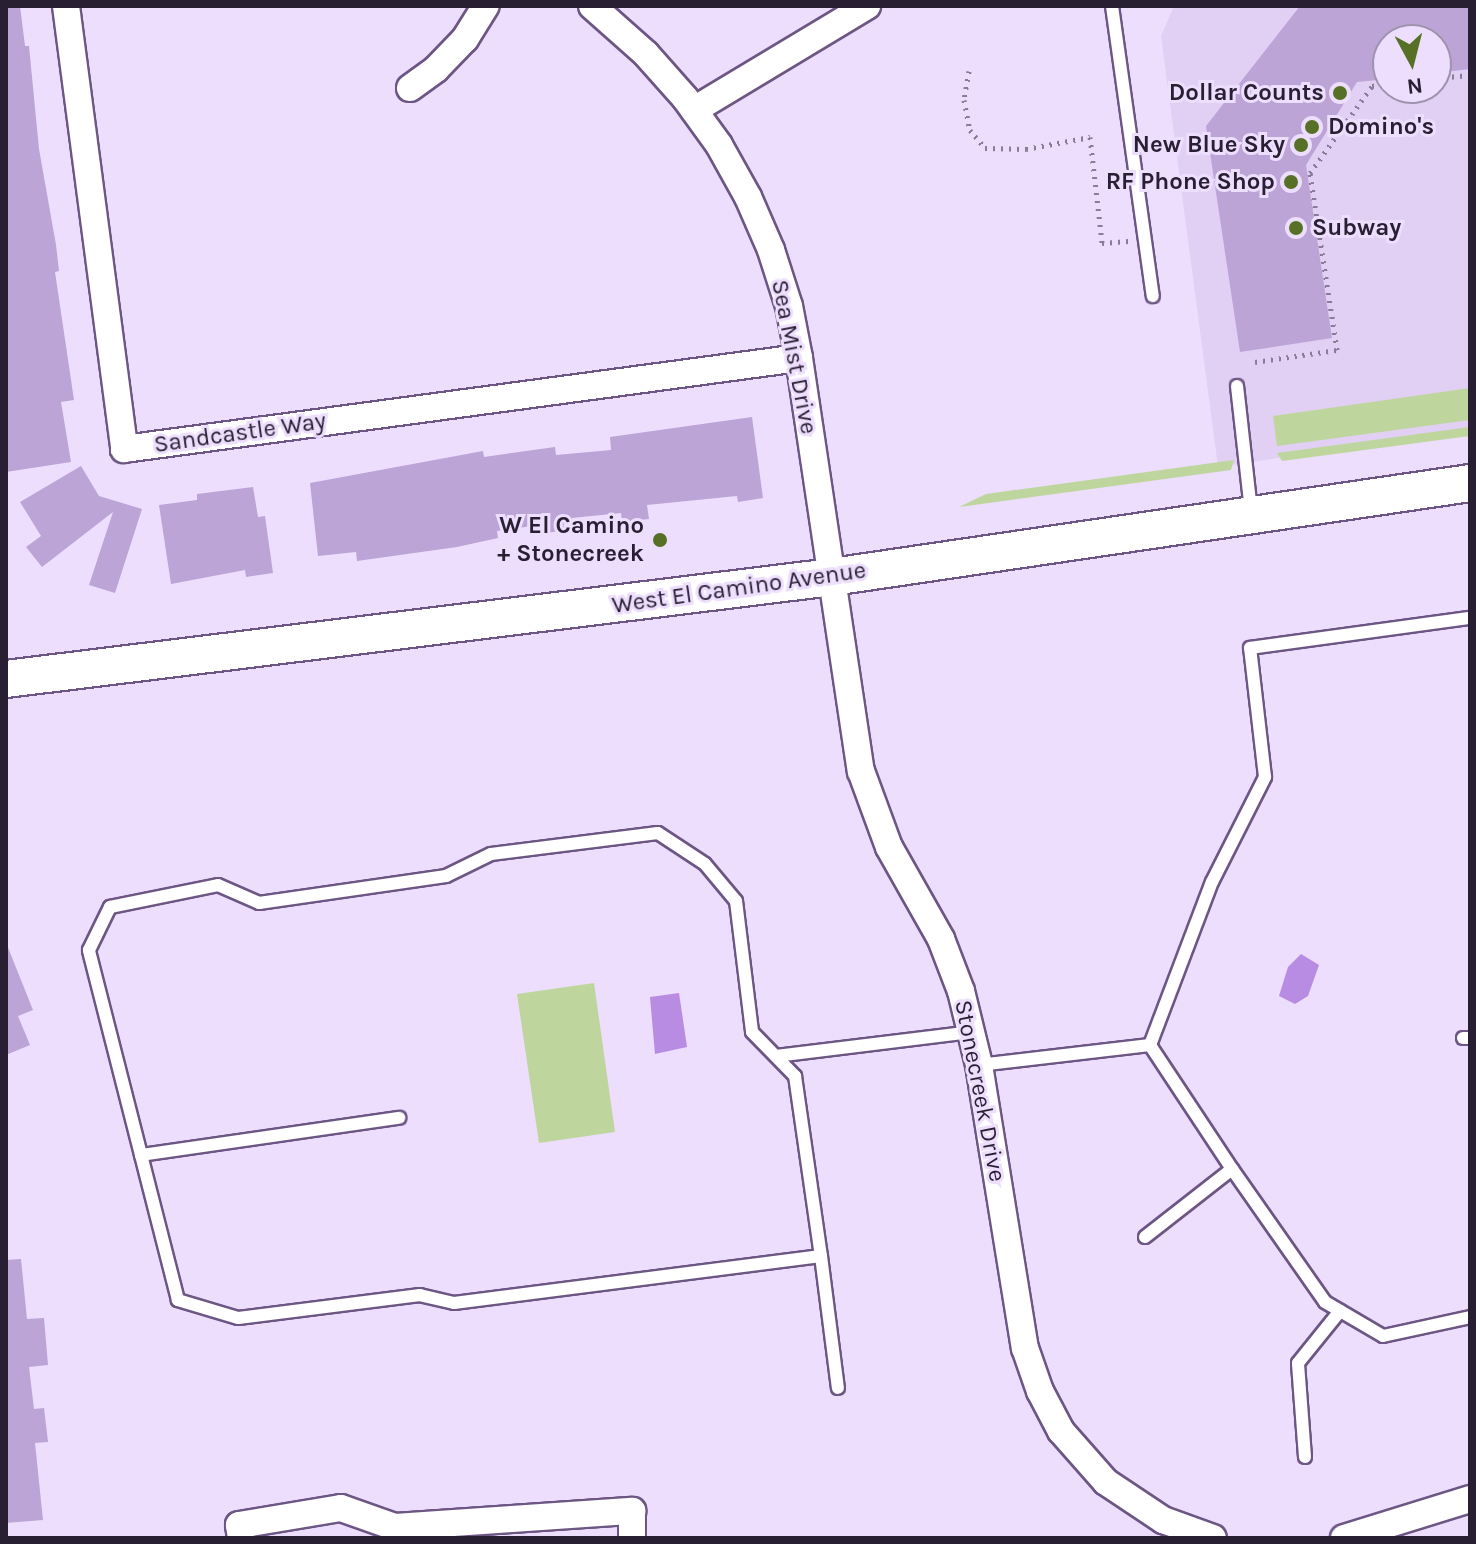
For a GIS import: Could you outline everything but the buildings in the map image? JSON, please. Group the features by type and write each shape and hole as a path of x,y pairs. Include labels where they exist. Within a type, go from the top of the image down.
{"main road":[{"name":"West El Camino Avenue","path":"6,679 832,577 1252,518 1470,483"}],"street":[{"name":"Sandcastle Way","path":"66,6 124,449 799,358"},
{"path":"410,88 436,69 465,39 486,6"},
{"name":"Sea Mist Drive","path":"592,6 646,54 694,110 748,197 771,250 789,306 799,358 832,577"},
{"path":"694,110 867,6"},
{"name":"Stonecreek Drive","path":"832,577 861,771 872,810 941,939 973,1032 1025,1348 1040,1391 1061,1431 1090,1466 1160,1529 1213,1538"},
{"path":"1344,1538 1470,1499"},
{"path":"241,1538 239,1525 341,1508 395,1527 632,1511 632,1538"}],"lane":[{"path":"1112,6 1153,296"},
{"path":"1237,386 1252,518"},
{"path":"1150,1045 1212,882 1265,777 1250,648 1470,618"},
{"path":"821,1256 454,1303 420,1295 238,1318 178,1300 89,950 110,907 218,885 259,903 446,876 491,854 658,833 705,864 736,901 752,1032 795,1076 821,1256 838,1388"},
{"path":"776,1056 973,1032"},
{"path":"979,1065 1150,1045"},
{"path":"1150,1045 1325,1302 1383,1336 1470,1317"},
{"path":"141,1155 399,1118"},
{"path":"1145,1237 1232,1169"},
{"path":"1305,1457 1298,1363 1340,1311"}],"path":[{"path":"969,71 964,100 970,130 985,148 1026,149 1090,137 1102,243 1144,239"},
{"path":"1255,362 1337,350 1310,173 1372,86"}],"shaded area":[{"path":"1174,6 1470,6 1470,430 1218,467 1161,36"},
{"path":"1301,954 1319,965 1308,996 1295,1004 1279,996 1288,967"},
{"path":"679,993 687,1047 655,1054 650,997"}],"green space":[{"path":"1470,388 1470,420 1277,446 1273,416"},
{"path":"1470,427 1470,436 1282,461 1277,453"},
{"path":"1234,460 1231,470 959,507 986,494"},
{"path":"594,983 615,1132 539,1143 517,994"}],"place":[{"name":"Dollar Counts","path":"1340,93"},
{"name":"Domino's","path":"1312,127"},
{"name":"New Blue Sky","path":"1301,145"},
{"name":"RF Phone Shop","path":"1291,182"},
{"name":"Subway","path":"1296,228"},
{"name":"W El Camino + Stonecreek","path":"660,540"}]}
